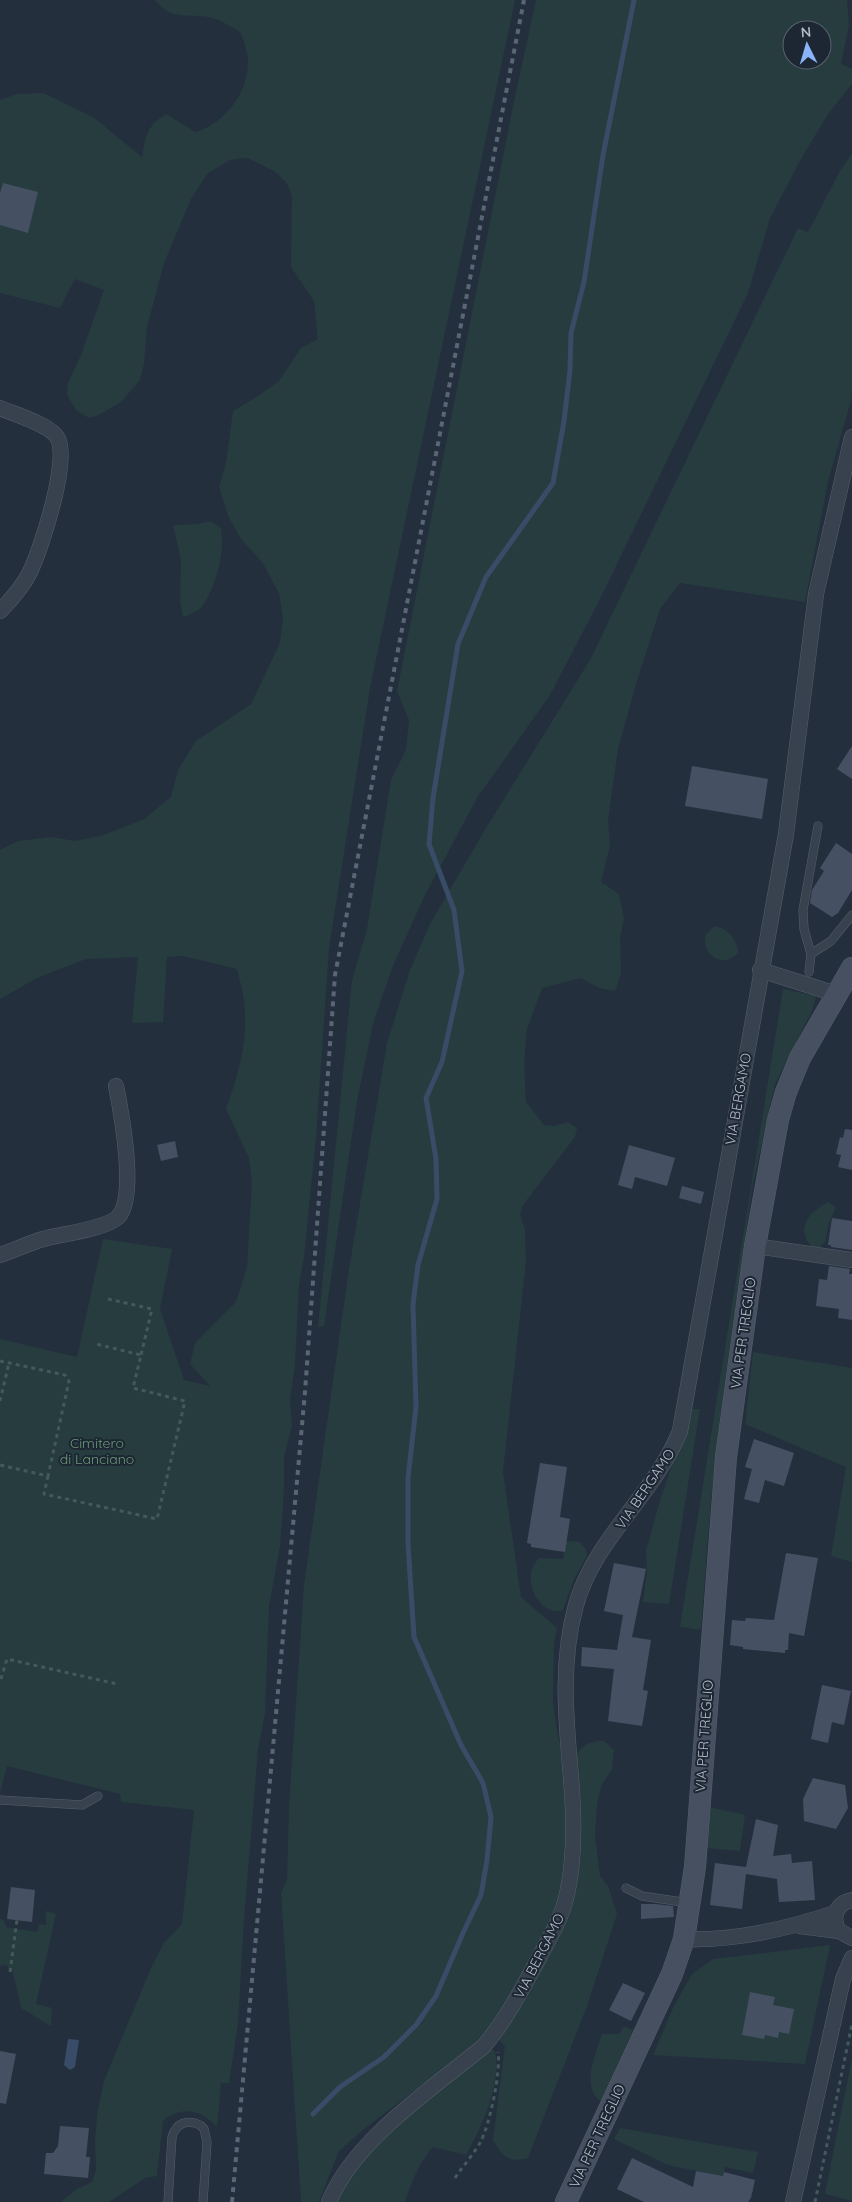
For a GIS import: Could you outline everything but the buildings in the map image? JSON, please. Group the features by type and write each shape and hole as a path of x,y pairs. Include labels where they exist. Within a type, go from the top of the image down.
{"main road":[{"name":"VIA PER TREGLIO","path":"566,2202 672,1974 684,1939 695,1867 726,1457 755,1246 778,1120 786,1092 800,1058 852,968"}],"street":[{"path":"0,408 40,425 57,435 61,448 61,468 44,536 30,573 0,611"},
{"name":"VIA BERGAMO","path":"329,2202 347,2169 374,2136 484,2046 515,2001 560,1918 567,1897 572,1829 571,1780 565,1700 566,1653 569,1632 576,1603 594,1563 667,1459 680,1431 703,1310 760,970 786,834 816,594 852,437"},
{"path":"760,970 836,994"},
{"path":"0,1255 42,1239 102,1225 116,1220 122,1214 126,1202 127,1151 116,1086"},
{"path":"755,1246 852,1260"},
{"path":"793,2202 843,1979 845,1935 834,1919 852,1889"},
{"path":"684,1939 716,1940 796,1926 843,1905"},
{"path":"796,1926 845,1935"},
{"path":"843,1979 852,1958"}],"lane":[{"path":"809,972 811,954 804,929 803,910 818,826"},
{"path":"811,954 831,941 852,915"},
{"path":"0,1800 82,1805 98,1796"},
{"path":"626,1888 642,1896 690,1903"},
{"path":"168,2202 172,2137 177,2127 188,2122 200,2125 207,2135 203,2202"}],"path":[{"path":"0,1361 65,1375 69,1381 44,1494 156,1519 185,1401 133,1388 152,1309 108,1298"},
{"path":"96,1344 140,1355"},
{"path":"0,1401 9,1363"},
{"path":"0,1465 48,1476"},
{"path":"0,1684 7,1659 117,1684"},
{"path":"10,1972 17,1920"},
{"path":"815,2202 852,2024"},
{"path":"455,2178 480,2143 488,2123 499,2058 497,2047 490,2038"}],"green space":[{"name":"Cimitero di Lanciano","path":"155,0 515,0 370,688 329,948 316,1138 304,1257 299,1285 295,1365 290,1400 292,1426 284,1457 284,1491 280,1546 269,1606 265,1713 258,1750 244,1919 238,2024 229,2083 221,2083 217,2127 198,2113 185,2111 170,2116 163,2121 157,2176 145,2178 109,2202 61,2202 77,2189 92,2182 96,2170 95,2138 98,2109 104,2081 151,1968 164,1943 182,1924 194,1810 121,1802 120,1794 7,1766 0,1793 0,1339 77,1357 103,1239 172,1249 160,1309 184,1380 210,1386 190,1364 195,1343 236,1302 247,1267 252,1182 249,1158 226,1109 235,1083 244,1044 245,1017 243,995 237,969 183,956 167,957 163,1022 132,1023 138,957 86,959 37,978 0,999 0,850 18,841 52,837 75,841 104,835 144,819 171,797 178,770 196,741 251,704 280,643 283,617 279,593 262,562 241,539 228,516 219,487 226,463 233,411 279,381 301,348 318,339 314,301 291,267 292,195 286,182 274,171 247,158 230,160 208,173 191,199 164,263 147,327 144,364 140,380 121,402 99,415 89,418 76,410 67,395 68,383 81,355 104,290 75,279 60,308 0,293 0,100 17,94 43,93 93,117 142,157 148,132 154,123 166,114 196,132 216,122 233,105 239,95 247,74 248,62 247,50 240,32 216,19 169,12"},
{"path":"536,0 847,0 849,24 841,64 852,69 852,84 828,114 801,159 770,218 748,293 600,599 550,695 477,798 424,897 392,968 373,1024 357,1101 324,1326 318,1327 352,980 367,929 391,780 406,750 409,720 397,691 514,101"},
{"path":"852,153 852,397 828,481 805,602 680,583 660,609 618,749 608,820 610,846 601,882 619,894 624,918 620,938 621,974 615,991 599,988 581,978 542,988 527,1029 524,1063 526,1102 544,1125 554,1126 568,1122 577,1128 575,1137 523,1205 520,1214 525,1230 526,1261 503,1472 521,1597 557,1628 554,1643 553,1702 558,1737 565,1760 572,1763 581,1749 592,1742 604,1741 614,1750 612,1769 601,1786 597,1804 595,1835 600,1876 608,1886 617,1914 587,2006 528,2158 516,2160 507,2157 500,2151 493,2140 505,2046 495,2039 452,2062 364,2129 339,2151 319,2202 301,2202 281,1893 287,1880 289,1806 304,1585 349,1269 387,1043 410,970 430,924 486,828 590,660 798,228 808,232 839,173"},
{"path":"211,521 221,528 222,547 219,568 208,597 202,607 187,616 183,616 180,601 181,560 173,525 197,524"},
{"path":"715,926 728,932 734,939 738,953 732,958 720,960 714,957 706,948 706,934"},
{"path":"783,989 816,996 812,1011 775,1084 752,1188 721,1410 711,1499 701,1630 680,1627"},
{"path":"828,1202 836,1207 829,1223 825,1242 820,1247 813,1248 807,1241 804,1228 810,1216"},
{"path":"753,1352 852,1368 852,1562 831,1556 846,1467 745,1424"},
{"path":"691,1409 700,1409 669,1604 643,1602 647,1572 646,1551 659,1504"},
{"path":"566,1541 580,1542 586,1550 587,1556 575,1577 563,1610 556,1611 543,1606 538,1600 532,1587 531,1573 539,1558 563,1559"},
{"path":"709,1807 745,1815 740,1851 705,1848"},
{"path":"46,1911 56,1914 36,2004 52,2008 51,2026 21,2008 13,1972 6,1965 0,1966 0,1919 4,1920 6,1927 37,1932 39,1924 46,1925"},
{"path":"830,1945 805,2064 653,2055 673,2008 692,1974 713,1959"},
{"path":"624,2026 633,2030 601,2101 591,2088 591,2069 596,2050 602,2034 619,2034"},
{"path":"490,2049 495,2051 496,2064 493,2091 484,2118 466,2155 433,2147 416,2173 405,2202 333,2202 369,2146"},
{"path":"852,2058 852,2201 825,2194"},
{"path":"620,2128 758,2152 753,2173 725,2167 723,2176 668,2165 614,2139"}],"water":[{"path":"68,2039 79,2040 75,2067 70,2070 64,2065"}],"waterway":[{"path":"313,2114 340,2087 384,2057 416,2025 436,1996 481,1895 487,1860 491,1817 483,1783 461,1745 414,1637 408,1544 408,1478 416,1407 413,1304 418,1265 437,1199 436,1159 426,1098 442,1062 462,971 454,910 429,844 433,798 458,644 486,577 553,483 564,421 570,370 571,333 584,282 603,155 634,0"}],"railway":[{"path":"232,2202 305,1392 335,975 524,0"}]}
